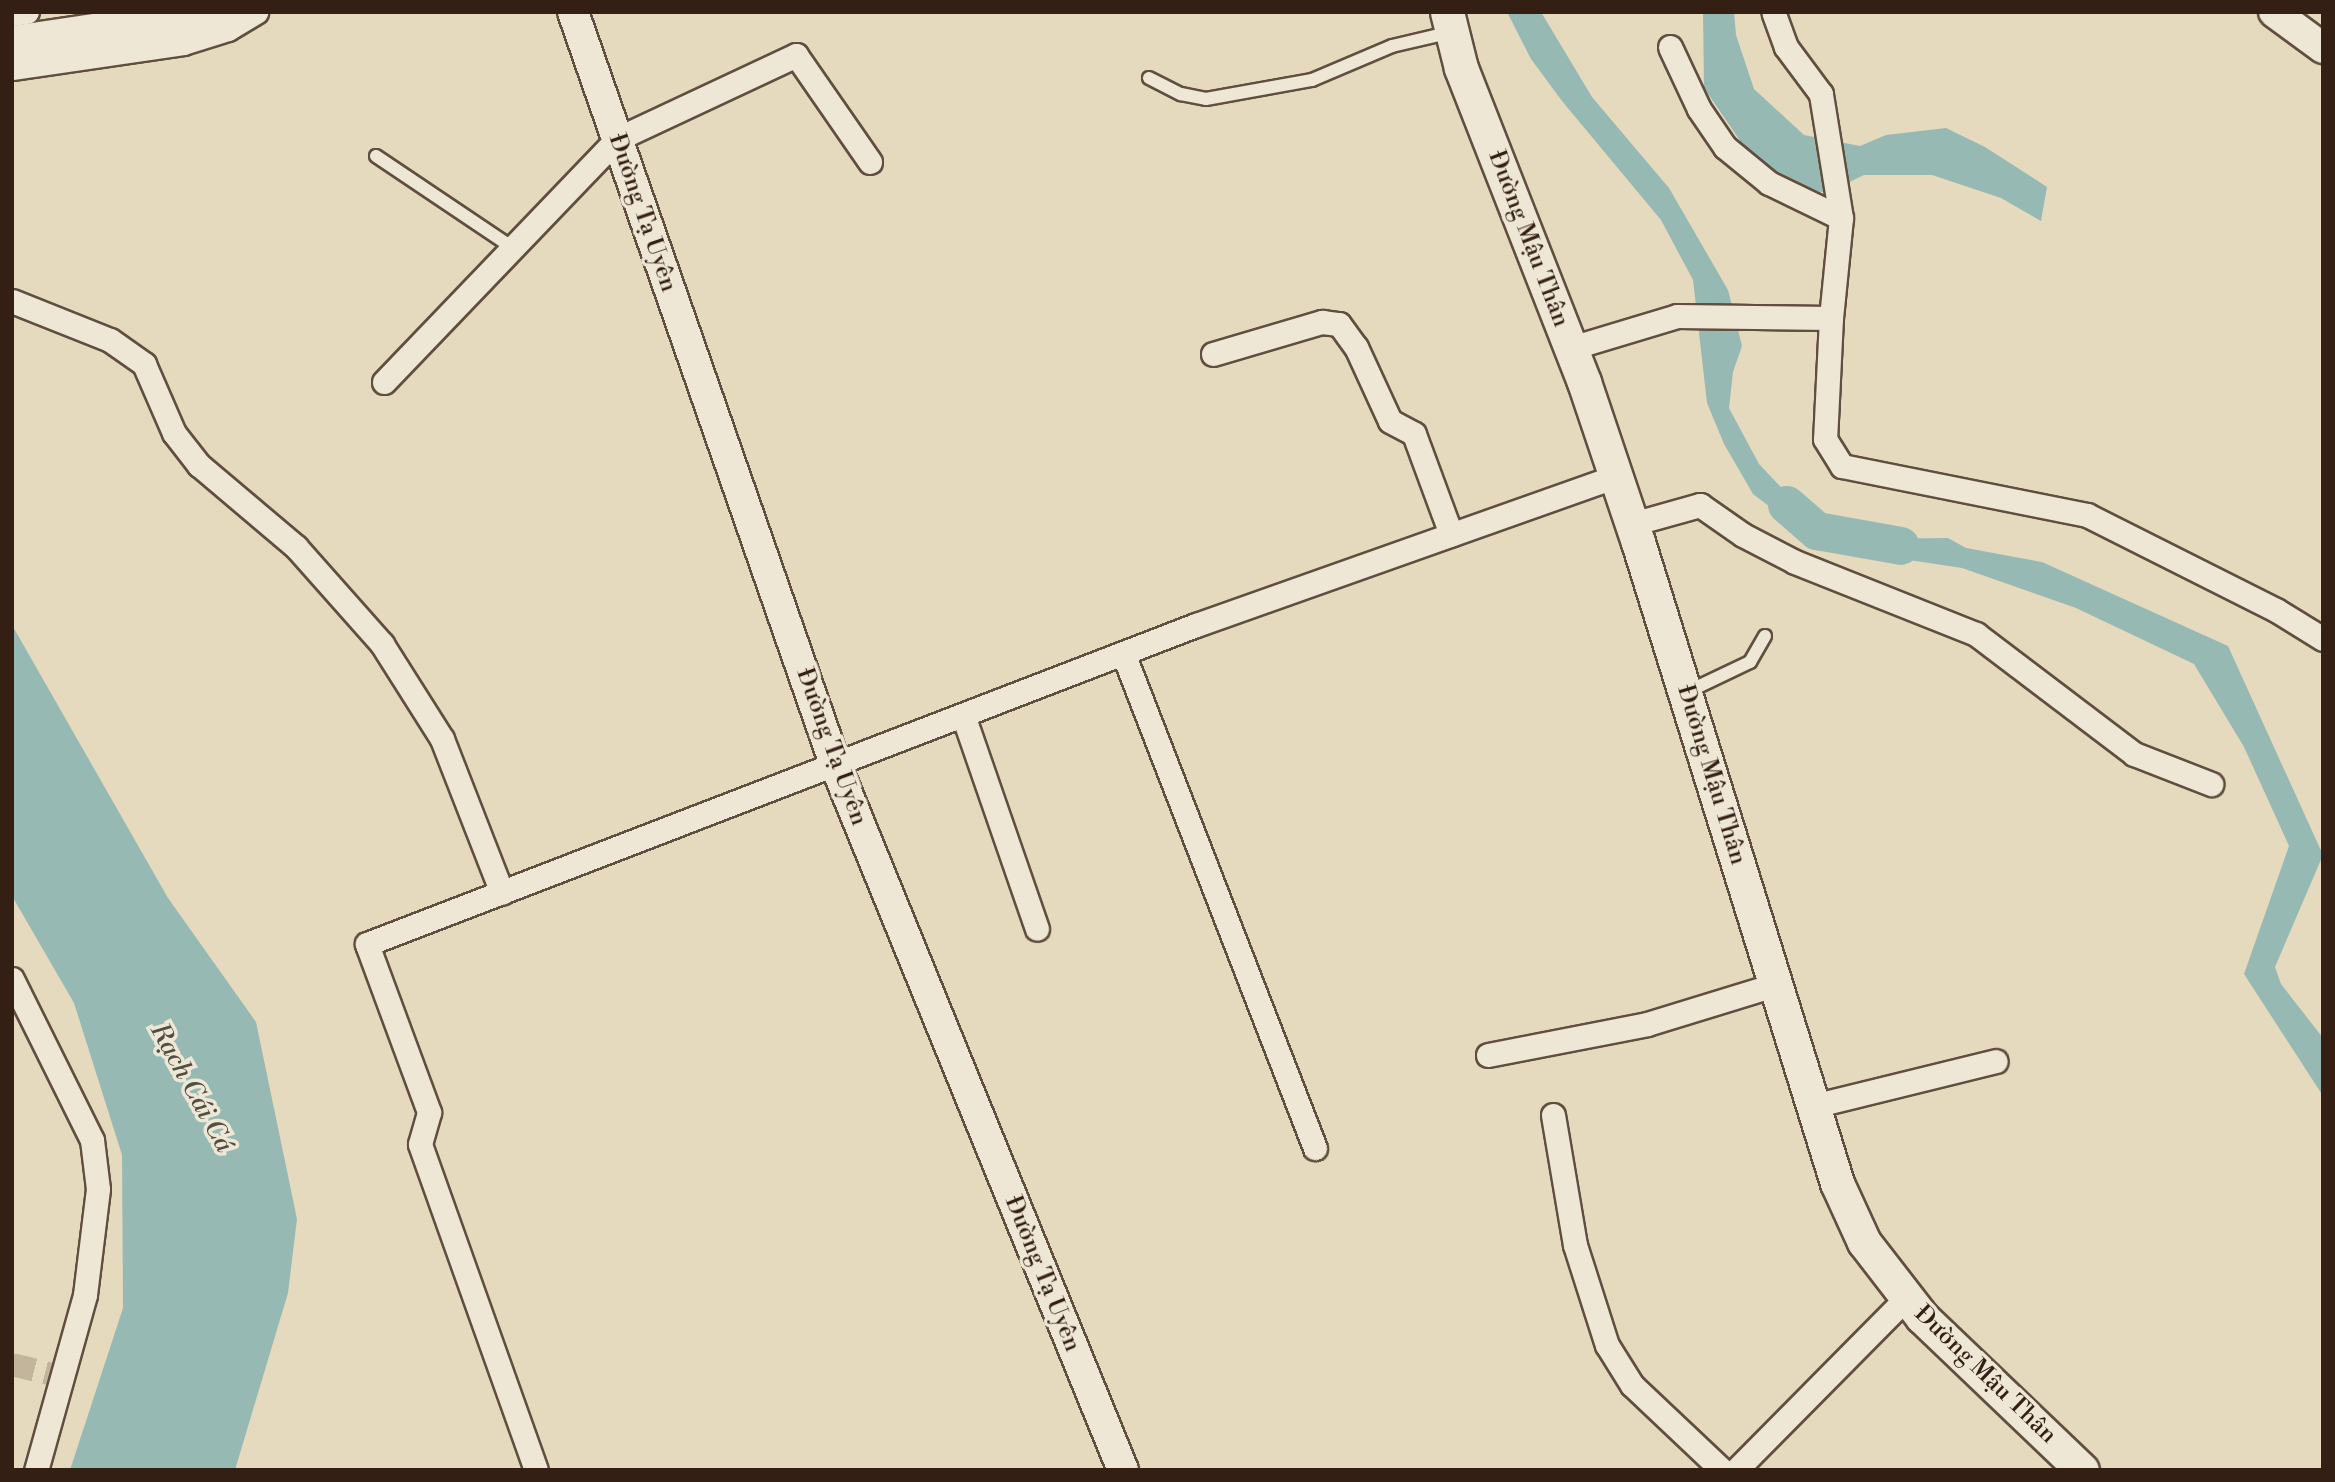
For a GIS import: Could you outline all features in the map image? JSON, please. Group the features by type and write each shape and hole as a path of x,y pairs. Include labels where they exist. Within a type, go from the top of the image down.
{"main road":[{"path":"12,42 216,12"},
{"name":"Đường Mậu Thân","path":"1450,22 1461,68 1571,348 1616,476 1687,692 1774,985 1837,1183 1864,1242 1922,1317 2082,1470"}],"street":[{"path":"12,14 27,12"},
{"path":"12,68 183,43 228,29 256,12"},
{"name":"Đường Tạ Uyên","path":"573,12 835,764 1123,1470"},
{"path":"1773,12 1786,47 1821,94 1841,218 1831,318 1825,439 1842,466 2087,515 2276,610 2323,639"},
{"path":"2274,12 2323,48"},
{"path":"1670,47 1699,109 1725,147 1769,183 1841,218"},
{"path":"384,382 617,139 796,55 870,162"},
{"path":"12,301 110,340 144,364 174,433 199,465 296,547 382,644 442,739 502,893"},
{"path":"1571,348 1677,316 1831,318"},
{"path":"1213,354 1322,323 1339,324 1356,347 1390,421 1414,434 1451,534"},
{"path":"536,1470 420,1143 429,1112 368,944 1123,653 1616,476"},
{"path":"1632,524 1700,505 1743,535 1795,562 1976,634 2134,754 2211,783"},
{"path":"1123,653 1315,1148"},
{"path":"963,715 1037,929"},
{"path":"12,979 92,1140 98,1189 85,1295 36,1470"},
{"path":"1488,1055 1647,1024 1774,985"},
{"path":"1812,1106 1996,1061"},
{"path":"1553,1115 1575,1245 1606,1345 1632,1385 1722,1470"},
{"path":"1736,1470 1907,1297"}],"lane":[{"path":"1149,78 1181,94 1206,99 1312,80 1450,22"},
{"path":"376,156 513,248"},
{"path":"1687,692 1750,662 1765,636"}],"water":[{"path":"1507,12 1541,12 1592,97 1669,188 1728,290 1742,346 1733,372 1729,408 1759,464 1811,519 1830,534 1857,539 1948,538 1966,548 2042,562 2228,646 2323,855 2275,967 2281,984 2323,1038 2323,1096 2244,974 2289,846 2244,747 2194,664 2076,608 1962,568 1823,547 1753,494 1724,444 1707,403 1693,280 1661,220 1562,101 1531,59"},
{"path":"1703,12 1734,12 1736,35 1754,89 1804,135 1860,146 1886,135 1946,128 1985,147 2047,187 2041,221 2001,198 1932,175 1864,175 1827,193 1786,185 1743,145 1704,88"},
{"name":"Rạch Cái Cá","path":"12,625 168,898 256,1022 297,1219 288,1293 235,1470 70,1470 123,1308 122,1155 74,1003 12,896"}],"waterway":[{"path":"1787,505 1817,531 1901,546"}],"tunnel":[{"path":"12,1364 61,1376"}]}
